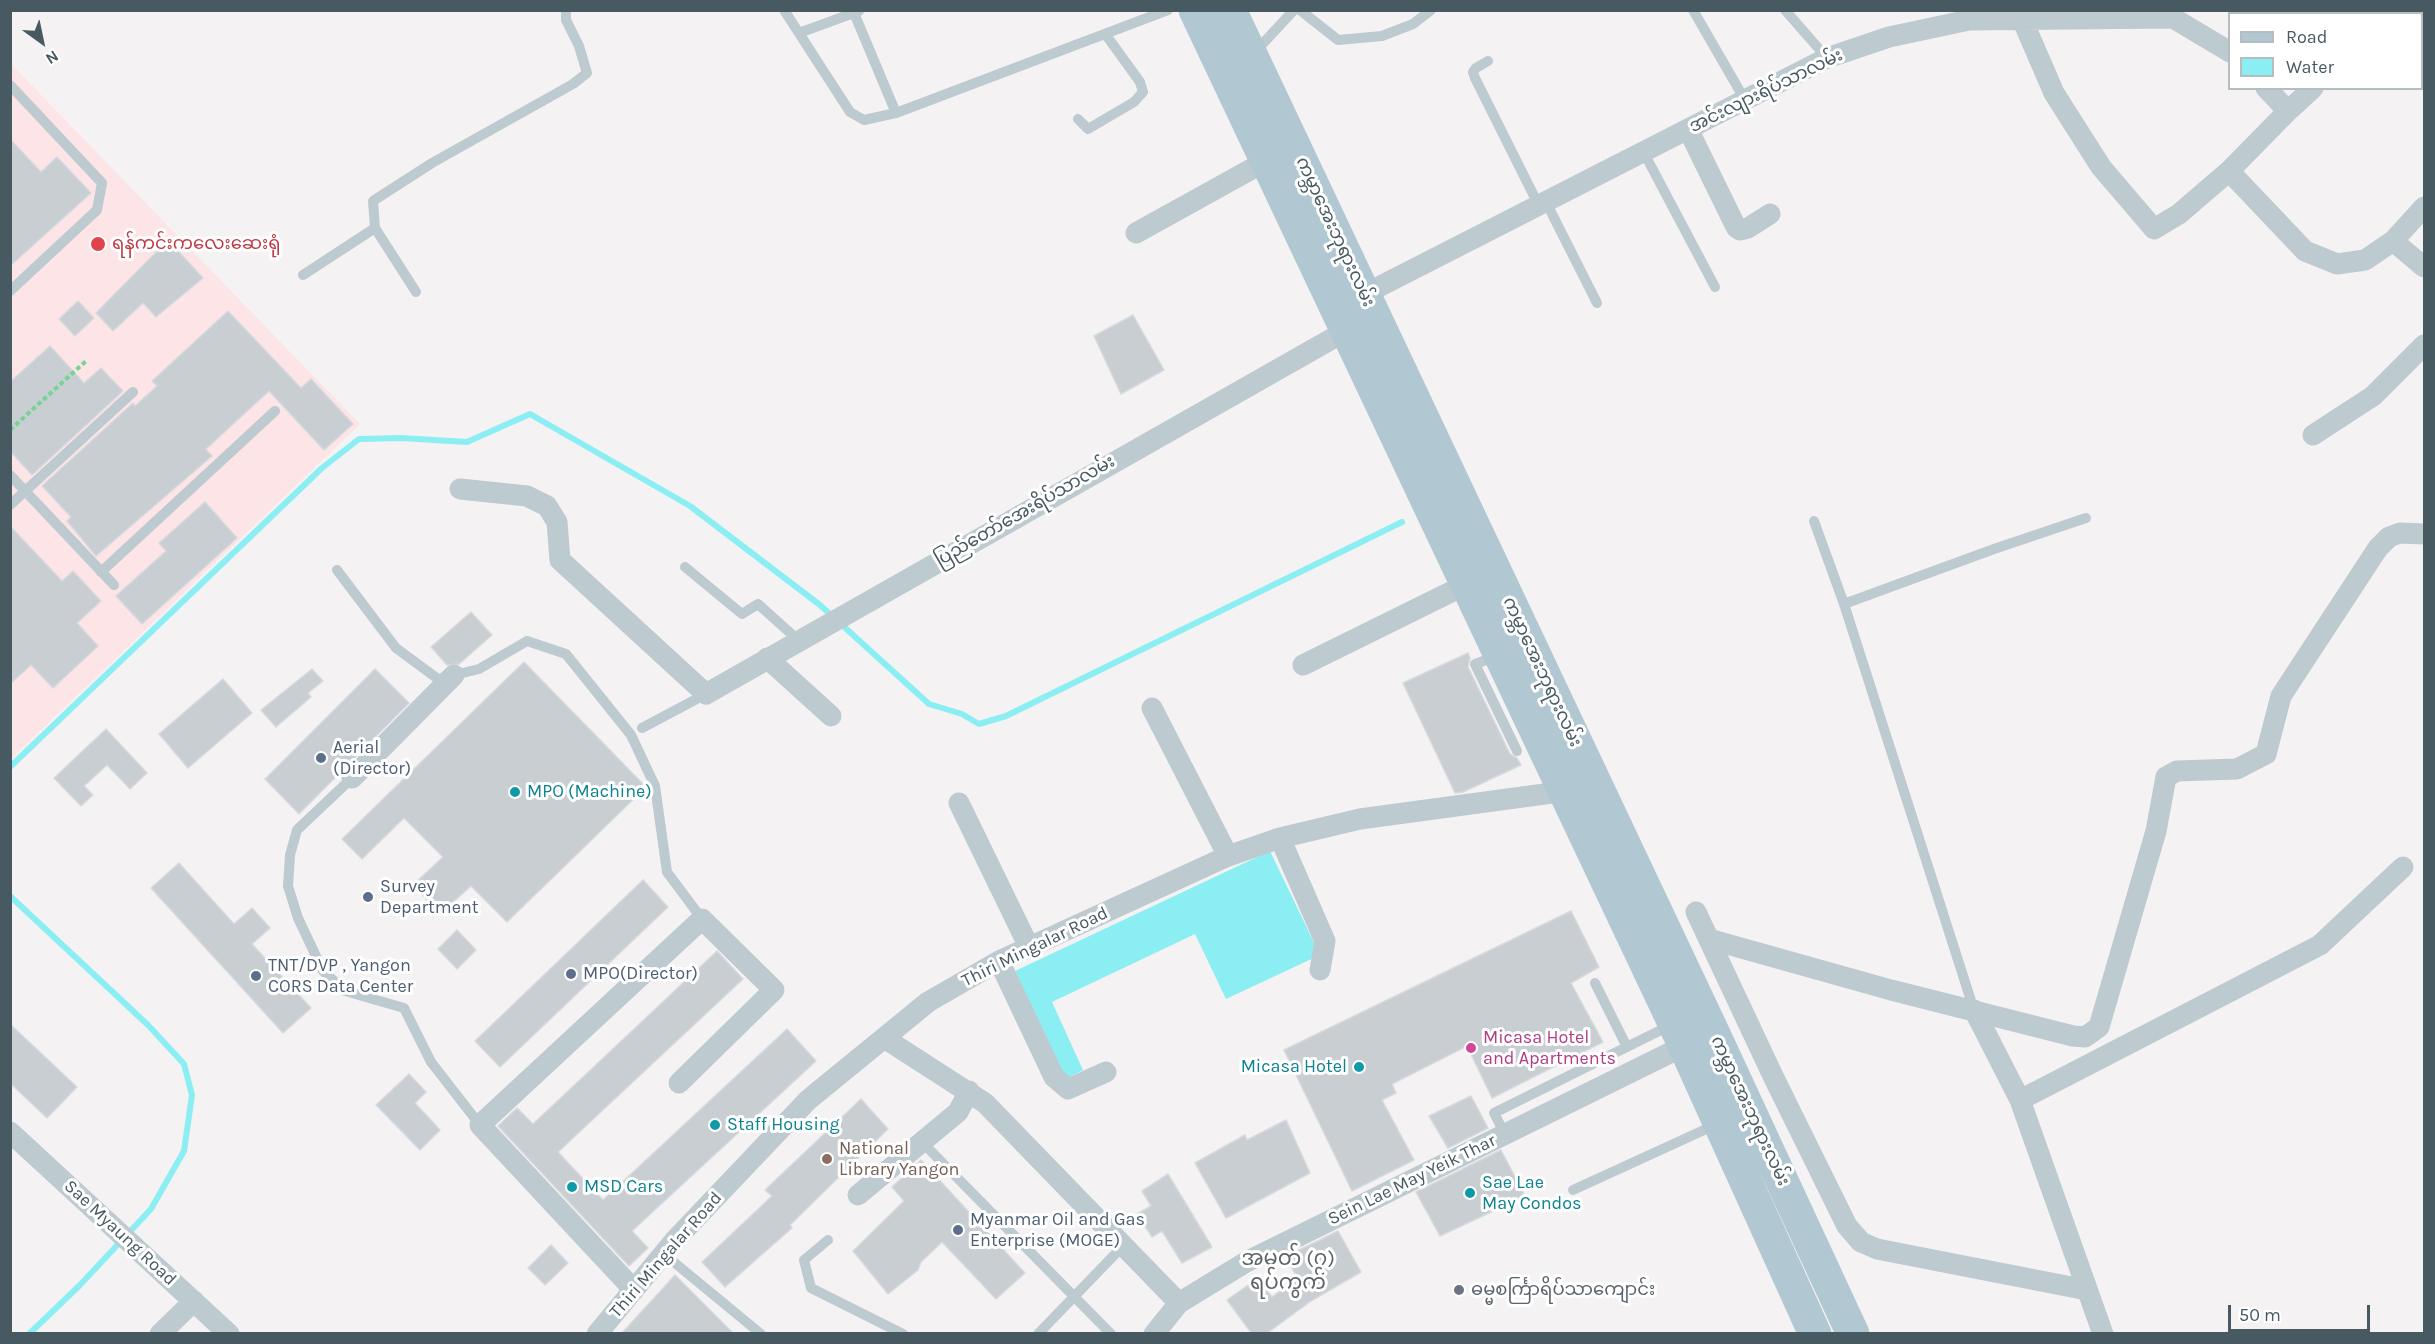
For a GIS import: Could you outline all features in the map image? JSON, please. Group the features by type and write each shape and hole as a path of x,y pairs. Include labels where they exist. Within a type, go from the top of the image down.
{"main road":[{"name":"ကမ္ဘာအေးဘုရားလမ်း","path":"1195,10 1237,63 1369,305 1713,1032 1852,1334"},
{"name":"ကမ္ဘာအေးဘုရားလမ်း","path":"1230,10 1237,63 1266,161 1679,1035 1815,1334"}],"street":[{"name":"အင်းလျားရိပ်သာလမ်း","path":"1369,305 1542,204 1643,151 1827,58 1889,37 1969,20 2173,18 2228,51"},
{"path":"2022,20 2054,93 2101,167 2154,229 2179,214 2229,171 2311,90"},
{"path":"2268,90 2288,111"},
{"path":"1688,129 1736,227 1740,230 1748,228 1770,214"},
{"path":"1136,233 1266,161"},
{"path":"2229,171 2305,250 2337,264 2365,260 2393,241 2424,207"},
{"path":"2393,241 2424,267"},
{"name":"ပြည်တော်အေးရိပ်သာလမ်း","path":"706,694 1369,305"},
{"path":"2313,435 2373,396 2424,345"},
{"path":"460,489 527,496 547,506 557,522 560,560 706,694"},
{"path":"1708,939 1891,990 2073,1036 2085,1037 2099,1027 2156,831 2166,777 2177,771 2237,769 2266,754 2281,696 2378,548 2389,537 2400,533 2424,534"},
{"path":"1303,665 1465,585"},
{"path":"767,657 831,716"},
{"path":"352,778 454,675"},
{"path":"1152,708 1228,856"},
{"name":"Thiri Mingalar Road","path":"597,1334 664,1254 808,1100 928,1002 999,961 1228,856 1280,838 1360,819 1563,793 1596,785"},
{"path":"959,803 1029,947"},
{"path":"1280,838 1325,941 1320,970"},
{"path":"2020,1100 2320,945 2403,867"},
{"path":"1696,912 1847,1226 1861,1242 1877,1249 2087,1290"},
{"path":"634,1290 480,1125 702,919 774,990 679,1083"},
{"path":"999,961 1054,1077 1068,1089 1106,1072"},
{"path":"1974,1010 2020,1100 2103,1334"},
{"name":"Sein Lae May Yeik Thar","path":"1161,1331 1179,1303 1246,1262 1505,1134 1679,1035 1713,1032"},
{"path":"884,1038 985,1103 1122,1247 1179,1303"},
{"path":"858,1195 958,1112 969,1091"},
{"name":"Sae Myaung Road","path":"10,1132 194,1301 222,1332"},
{"path":"160,1334 194,1301"}],"lane":[{"path":"416,292 375,228 373,201 432,163 573,84 587,73 566,20 566,10"},
{"path":"784,10 850,112 864,120 896,113 1168,10"},
{"path":"1237,63 1294,10"},
{"path":"1300,10 1338,40 1382,36 1413,24 1431,10"},
{"path":"1693,10 1745,100"},
{"path":"1785,10 1827,58"},
{"path":"799,33 856,12 896,113"},
{"path":"1078,119 1088,129 1134,102 1143,92 1140,82 1106,35"},
{"path":"1488,61 1476,68 1473,72 1475,78 1597,303"},
{"path":"10,85 102,183 98,210 10,291"},
{"path":"1643,151 1715,287"},
{"path":"303,275 375,228"},
{"path":"10,505 133,392"},
{"path":"101,572 275,411"},
{"path":"10,475 114,585"},
{"path":"1844,604 2086,519"},
{"path":"1814,521 1844,604 1974,1010"},
{"path":"685,567 742,614 758,604 798,640"},
{"path":"337,570 396,648 438,679 479,669 527,641 566,654 631,735 655,786 668,872 702,919"},
{"path":"1498,656 1475,664 1517,751"},
{"path":"642,729 706,694"},
{"path":"352,778 297,830 290,855 288,886 298,918 323,971 345,991 404,1008 430,1062 480,1125"},
{"path":"1595,983 1627,1047"},
{"path":"1505,1134 1494,1113 1627,1047 1679,1035"},
{"path":"1574,1190 1718,1123"},
{"path":"922,1142 1111,1334"},
{"path":"828,1240 804,1260 811,1288 903,1334"},
{"path":"1038,1334 1122,1247"},
{"path":"664,1254 761,1334"}],"path":[{"path":"10,430 86,361"}],"shaded area":[{"name":"ရန်ကင်းကလေးဆေးရုံ","path":"11,64 360,424 11,759"}],"water":[{"path":"1270,851 1320,955 1226,999 1195,934 1052,1002 1083,1070 1066,1079 1015,971"}],"building":[{"path":"10,139 41,172 57,157 91,193 10,266"},
{"path":"168,240 203,278 156,317 143,303 113,331 96,313"},
{"path":"78,301 94,318 75,336 59,319"},
{"path":"228,311 301,388 311,379 353,424 324,450 269,391 206,449 212,456 96,556 67,521 71,517 42,486 133,403 135,406 157,386 152,381"},
{"path":"1133,315 1164,370 1121,394 1094,336"},
{"path":"50,346 84,383 101,368 123,391 32,475 10,451 10,382"},
{"path":"205,502 237,538 142,624 116,596 166,551 159,543"},
{"path":"10,526 62,581 73,571 101,601 77,623 98,646 53,688 31,665 10,684"},
{"path":"471,612 492,635 459,664 447,665 431,647"},
{"path":"1468,653 1470,658 1468,667 1510,754 1517,758 1521,765 1463,792 1455,793 1403,683"},
{"name":"MPO (Machine)","path":"524,662 646,787 507,922 471,886 440,914 413,885 443,857 404,818 362,859 342,839"},
{"path":"312,669 323,681 308,693 311,697 276,727 261,710"},
{"name":"Aerial (Director)","path":"375,669 409,703 299,814 265,779"},
{"path":"223,679 252,713 188,768 159,734"},
{"path":"106,729 147,773 130,789 107,765 84,786 93,795 81,806 54,778"},
{"name":"TNT/DVP , Yangon CORS Data Center","path":"179,863 234,924 252,908 270,928 252,944 311,1008 283,1033 151,888"},
{"name":"MPO(Director)","path":"643,880 668,907 500,1067 475,1041"},
{"name":"Micasa Hotel","path":"1571,911 1599,967 1571,983 1603,1042 1492,1098 1467,1046 1392,1084 1396,1093 1382,1100 1414,1160 1352,1191 1284,1050"},
{"path":"457,930 476,950 457,969 438,949"},
{"path":"717,951 743,979 558,1152 603,1200 787,1029 816,1061 632,1231 648,1248 629,1266 498,1126 517,1108 533,1124"},
{"path":"10,1024 77,1087 47,1118 10,1083"},
{"path":"409,1074 426,1092 415,1103 440,1130 420,1150 376,1105"},
{"path":"1471,1096 1488,1128 1448,1148 1429,1116"},
{"name":"National Library Yangon","path":"861,1099 888,1129 790,1225 792,1228 725,1287 702,1262 772,1196 765,1190"},
{"path":"1286,1120 1310,1173 1226,1218 1195,1163 1245,1135 1247,1140"},
{"name":"Sae Lae May Condos","path":"1501,1150 1525,1196 1440,1236 1416,1192"},
{"path":"921,1160 1025,1273 996,1299 942,1242 921,1262 918,1270 888,1294 853,1251 904,1201 892,1187"},
{"path":"1168,1174 1212,1247 1182,1263 1162,1231 1152,1237 1137,1214 1151,1206 1142,1191"},
{"path":"1338,1231 1361,1272 1311,1301 1266,1334 1252,1334 1227,1300 1258,1278 1272,1297 1298,1278 1285,1257"},
{"path":"551,1245 568,1263 545,1285 528,1268"},
{"path":"675,1275 734,1334 621,1334"}],"waterway":[{"path":"10,767 322,468 359,439 401,438 467,442 530,414 690,506 820,605 929,704 962,714 979,724 1006,716 1402,522"},
{"path":"10,896 148,1025 184,1064 192,1095 184,1151 151,1209 79,1286 29,1334"}],"place":[{"name":"ရန်ကင်းကလေးဆေးရုံ","path":"98,244"},
{"name":"Aerial (Director)","path":"321,758"},
{"name":"MPO (Machine)","path":"515,792"},
{"name":"Survey Department","path":"368,897"},
{"name":"MPO(Director)","path":"571,974"},
{"name":"TNT/DVP , Yangon CORS Data Center","path":"256,976"},
{"name":"Micasa Hotel and Apartments","path":"1471,1048"},
{"name":"Micasa Hotel","path":"1359,1067"},
{"name":"Staff Housing","path":"715,1125"},
{"name":"National Library Yangon","path":"827,1159"},
{"name":"MSD Cars","path":"572,1187"},
{"name":"Sae Lae May Condos","path":"1470,1193"},
{"name":"Myanmar Oil and Gas Enterprise (MOGE)","path":"958,1230"},
{"name":"ဓမ္မစင်္ကြာရိပ်သာကျောင်း","path":"1459,1290"}],"district":[{"name":"အမှတ် (၇) ရပ်ကွက်","path":"1288,1271"}]}
